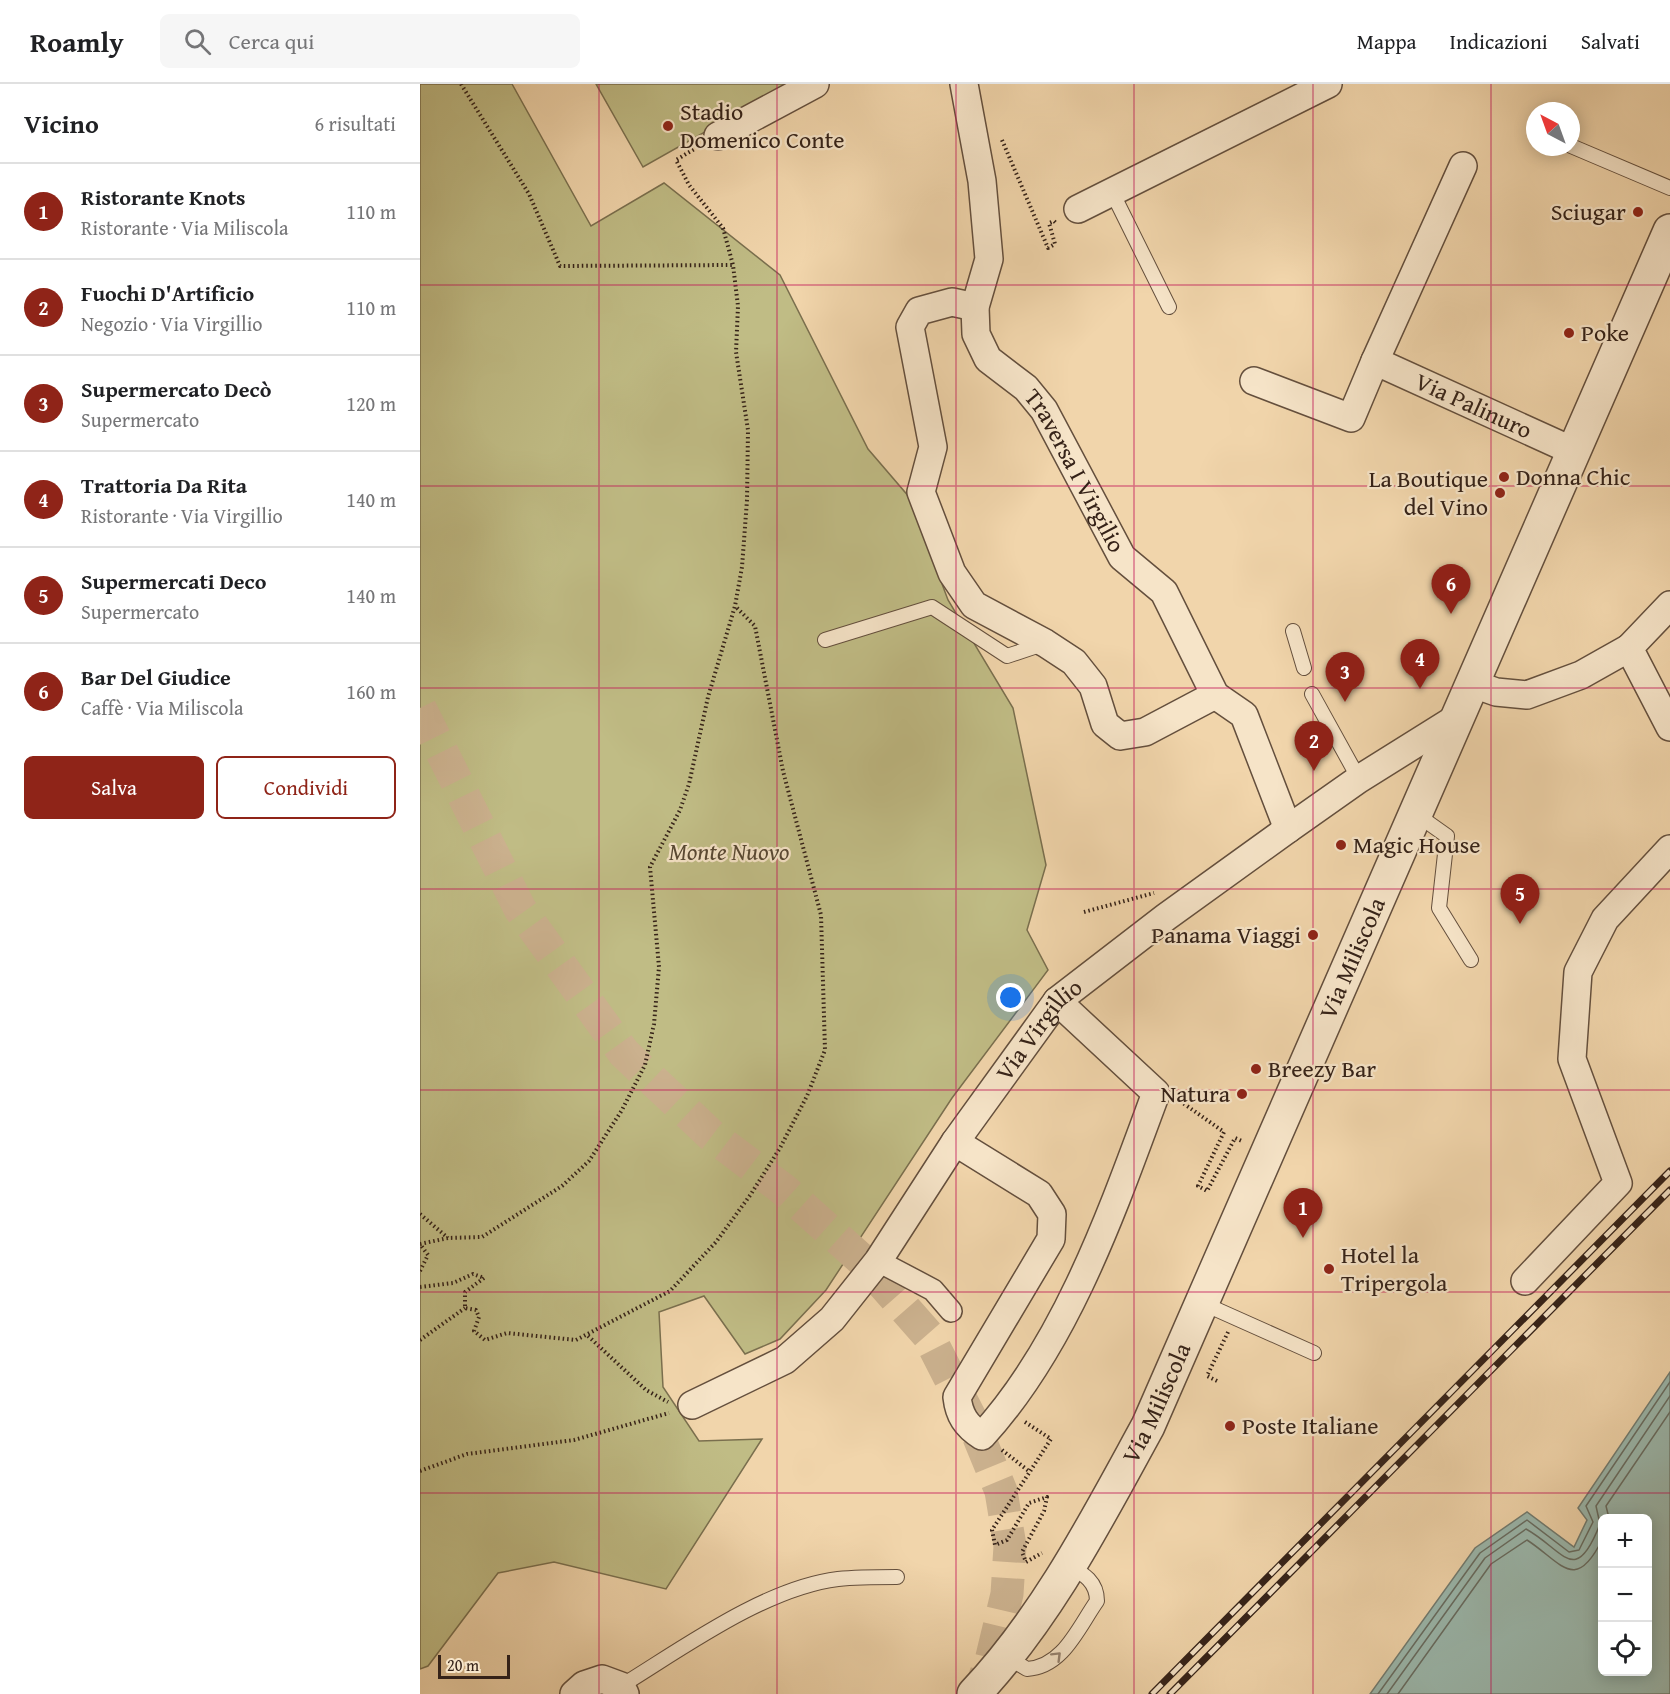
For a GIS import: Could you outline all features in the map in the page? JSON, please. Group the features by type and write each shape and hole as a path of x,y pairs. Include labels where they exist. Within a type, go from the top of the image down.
{"street":[{"path":"718,136 815,84"},
{"name":"Traversa I Virgilio","path":"964,84 982,181 989,259 975,307 976,334 988,359 1026,388 1044,410 1122,557 1164,592 1215,696"},
{"path":"1078,209 1328,84"},
{"path":"1254,381 1351,418 1463,166"},
{"name":"Via Miliscola","path":"974,1694 999,1672 1074,1558 1148,1426 1670,231"},
{"path":"975,307 951,302 919,311 910,327 933,447 921,492 952,573 974,605 1045,643 1074,662 1093,686 1105,724 1120,736 1145,732 1215,696 1244,715 1288,829"},
{"name":"Via Palinuro","path":"1375,361 1573,451"},
{"path":"1471,683 1496,692 1527,695 1581,675 1629,648 1670,605"},
{"path":"1629,648 1670,727"},
{"name":"Via Virgillio","path":"687,1407 785,1360 832,1319 878,1261 954,1142 1057,1001 1166,917 1288,829 1359,779 1455,719"},
{"path":"1525,1281 1618,1183 1572,1059 1578,972 1605,919 1670,849"},
{"path":"954,1142 1039,1194 1052,1214 1051,1239 957,1396 958,1411 970,1428 982,1436 1006,1409 1057,1326 1087,1266 1156,1093 1057,1001"},
{"path":"878,1261 933,1290 951,1311"},
{"path":"574,1694 584,1685 602,1679 623,1690"}],"lane":[{"path":"1580,150 1670,188"},
{"path":"1112,192 1169,308"},
{"path":"825,640 932,607 1007,656 1045,643"},
{"path":"1293,631 1304,668"},
{"path":"1312,694 1359,779"},
{"path":"1415,813 1447,836 1439,908 1471,960"},
{"path":"1202,1303 1314,1353"},
{"path":"999,1672 1047,1665 1059,1657 1097,1601 1097,1592 1092,1582 1074,1558"},
{"path":"623,1690 716,1628 761,1604 837,1579 897,1577"}],"path":[{"path":"461,84 529,194 560,267 733,265"},
{"path":"420,1271 428,1255 420,1244 448,1238 483,1237 562,1186 589,1161 622,1110 645,1065 654,1024 659,967 650,867 683,801 708,697 735,606 742,567 748,430 736,352 738,306 733,265 723,228 688,185 676,160 718,136"},
{"path":"1004,143 1048,248 1055,244"},
{"path":"420,1341 465,1308 476,1310 478,1317 474,1331 485,1340 507,1333 576,1340 588,1336 670,1291 716,1242 780,1148 807,1096 825,1050 821,915 783,771 755,626 735,606"},
{"path":"1084,912 1155,893 1166,917"},
{"path":"1156,1093 1169,1093 1224,1132 1198,1186 1207,1191 1235,1138 1268,1151"},
{"path":"420,1214 448,1238"},
{"path":"420,1287 453,1282 473,1274 484,1278 465,1292 465,1308"},
{"path":"1217,1381 1207,1376 1235,1318"},
{"path":"588,1336 646,1390 687,1407"},
{"path":"420,1472 467,1454 574,1440 687,1407"},
{"path":"1006,1409 1051,1439 993,1530 995,1545 1007,1539 1029,1503 1047,1497 1044,1512 1023,1552 1026,1562 1036,1559 1054,1542 1074,1558"},
{"path":"982,1436 1030,1472"}],"green space":[{"name":"Monte Nuovo","path":"420,84 512,84 591,226 664,183 780,275 868,449 910,498 948,600 1013,708 1046,865 1027,930 1048,970 952,1098 826,1290 780,1339 745,1354 704,1296 659,1312 663,1387 699,1441 762,1439 666,1589 554,1562 498,1573 428,1666 420,1669"},
{"name":"Stadio Domenico Conte","path":"596,84 790,84 643,167"}],"water":[{"path":"1670,1372 1670,1694 1370,1694 1475,1548 1527,1512 1574,1547 1587,1520 1578,1508"}],"tunnel":[{"path":"420,708 520,909 624,1053 711,1135 784,1190 862,1260 928,1335 973,1423 1001,1491 1010,1546 1007,1594 991,1661 981,1687"}],"railway":[{"path":"1152,1694 1670,1171"},
{"path":"1170,1694 1670,1190"}],"place":[{"name":"Stadio Domenico Conte","path":"668,126"},
{"name":"Sciugar","path":"1638,212"},
{"name":"Poke","path":"1569,333"},
{"name":"Donna Chic","path":"1504,477"},
{"name":"La Boutique del Vino","path":"1500,493"},
{"name":"Bar Del Giudice","path":"1451,614"},
{"name":"Trattoria Da Rita","path":"1420,689"},
{"name":"Supermercato Decò","path":"1345,702"},
{"name":"Fuochi D'Artificio","path":"1314,771"},
{"name":"Magic House","path":"1341,845"},
{"name":"Supermercati Deco","path":"1520,924"},
{"name":"Panama Viaggi","path":"1313,935"},
{"name":"Breezy Bar","path":"1256,1069"},
{"name":"Natura","path":"1242,1094"},
{"name":"Ristorante Knots","path":"1303,1238"},
{"name":"Hotel la Tripergola","path":"1329,1269"},
{"name":"Poste Italiane","path":"1230,1426"}]}
